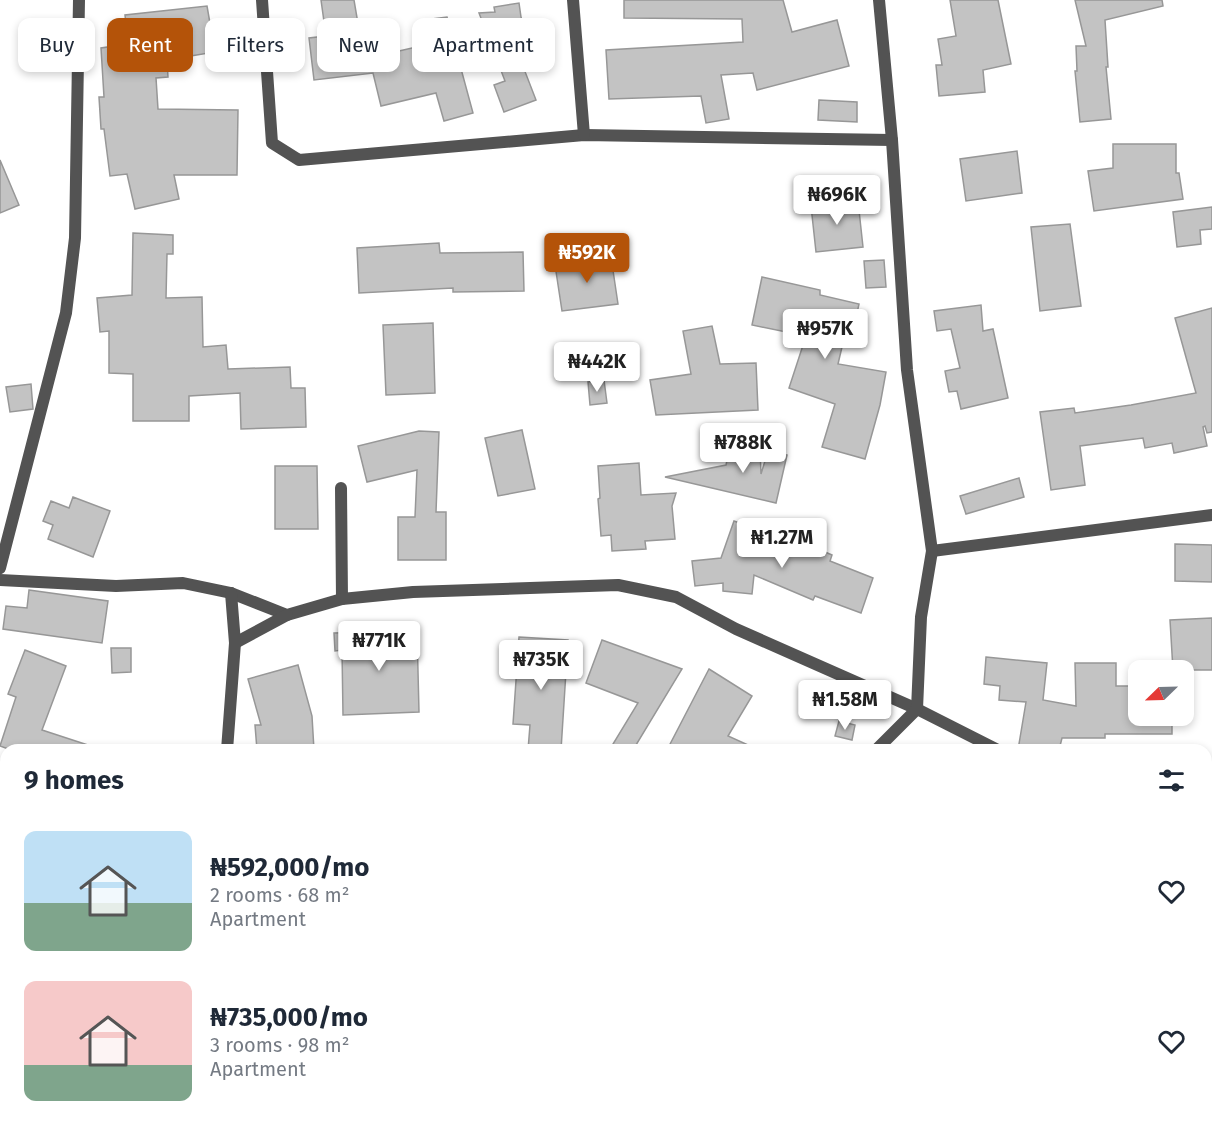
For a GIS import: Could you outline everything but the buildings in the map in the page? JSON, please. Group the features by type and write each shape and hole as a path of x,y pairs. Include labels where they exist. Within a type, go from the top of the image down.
{"street":[{"path":"0,568 66,313 75,238 79,0"},
{"path":"262,0 272,143 299,160 584,135 892,140"},
{"path":"573,0 584,135"},
{"path":"879,0 892,140 907,370 932,551 921,616 917,709 882,744"},
{"path":"341,488 342,599"},
{"path":"932,551 1212,514"},
{"path":"0,580 116,586 183,583 231,593 286,615"},
{"path":"235,643 286,615 342,599 413,592 618,585 676,597 736,629 917,709 986,744"},
{"path":"227,744 235,643 231,593"}]}
